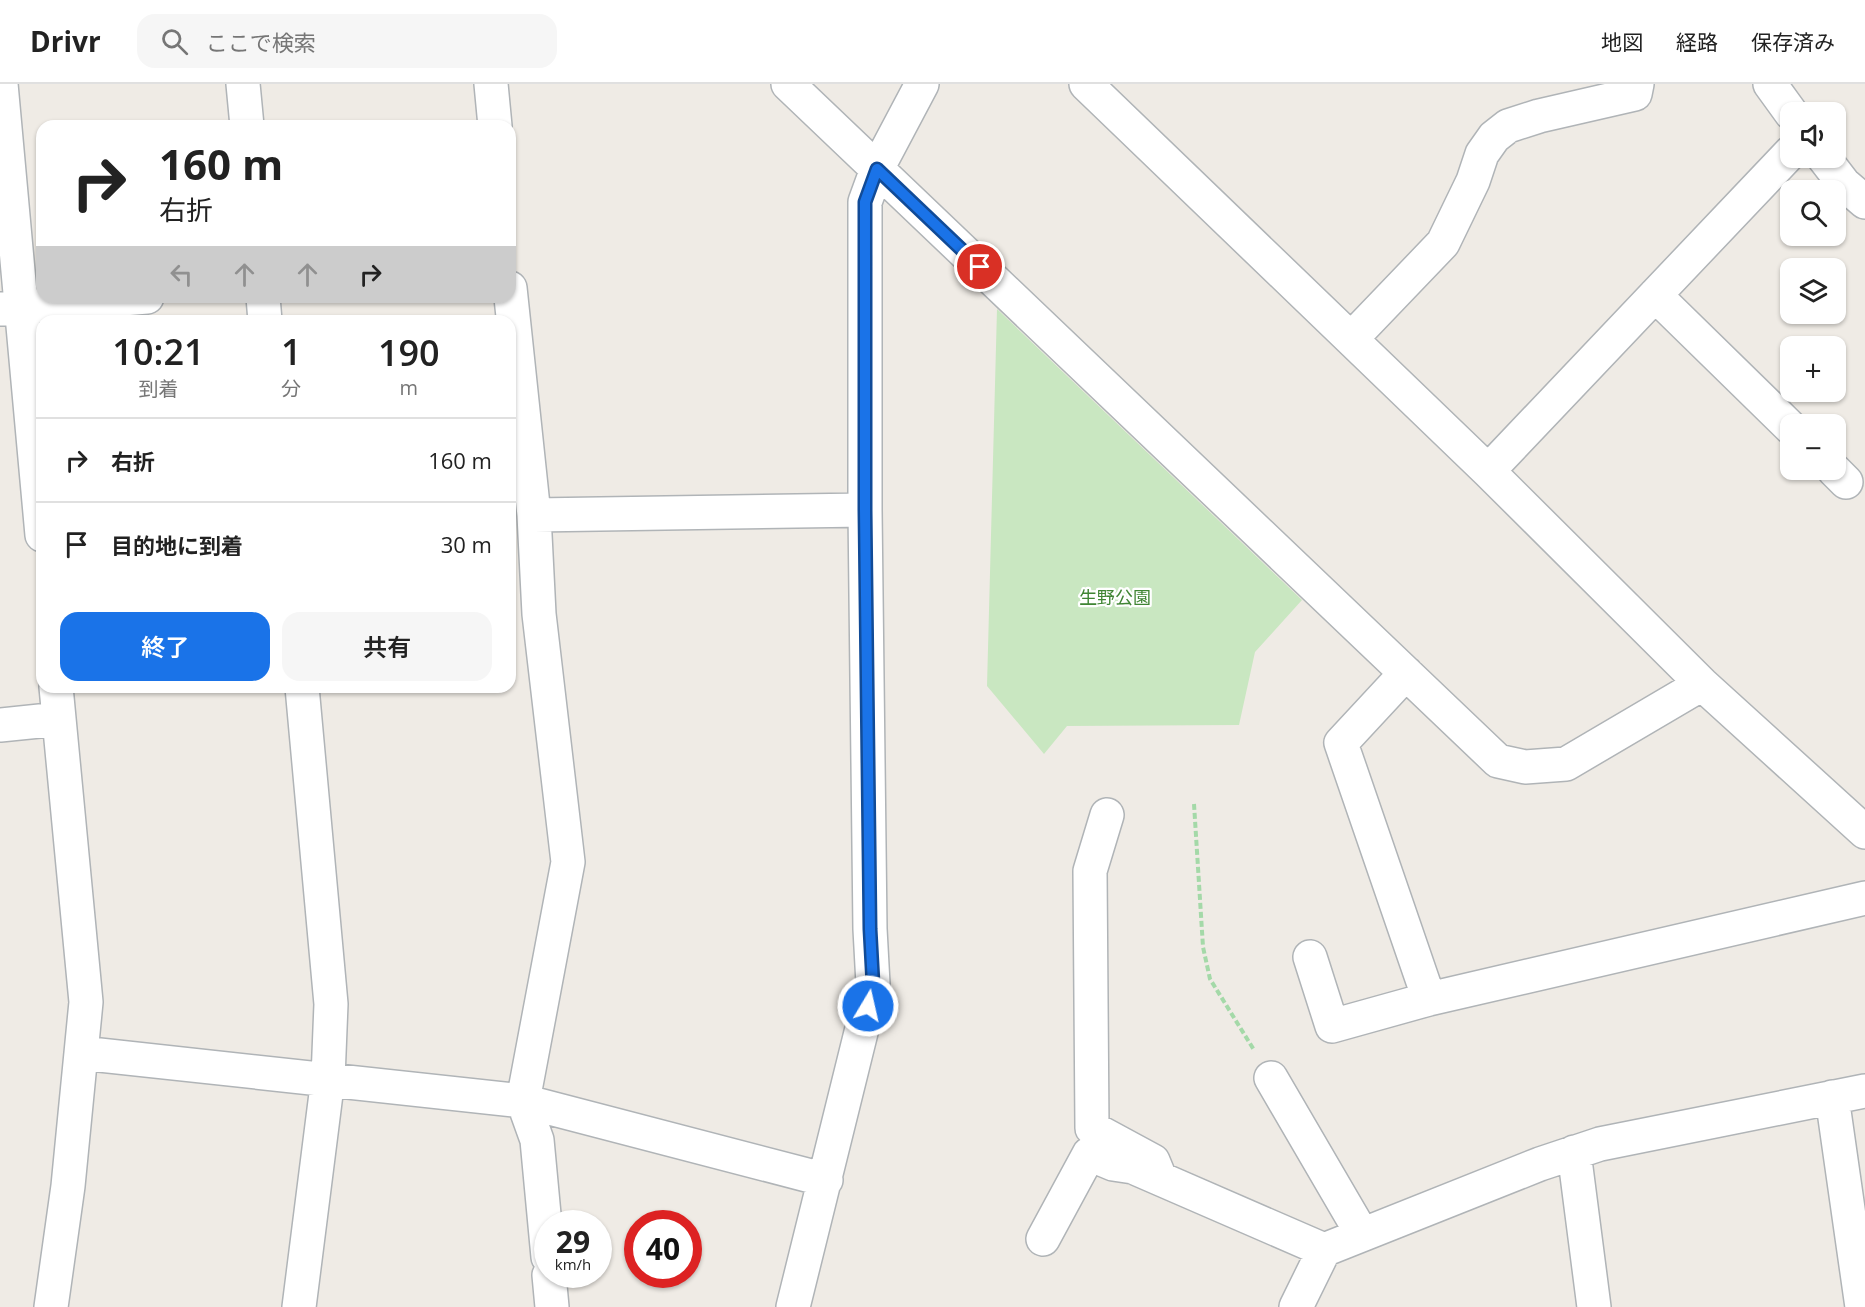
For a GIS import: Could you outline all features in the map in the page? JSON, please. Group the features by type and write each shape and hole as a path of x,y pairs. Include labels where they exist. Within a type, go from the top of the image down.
{"street":[{"path":"1,84 10,308 36,492"},
{"path":"243,84 246,120"},
{"path":"491,84 494,120"},
{"path":"788,84 1498,761 1525,767 1566,764 1702,684"},
{"path":"794,1307 873,984 870,929 865,510 865,202 877,169 922,84"},
{"path":"1086,84 1488,471 1702,684 1865,832"},
{"path":"1351,339 1443,243 1473,181 1482,154 1494,137 1508,126 1635,94 1637,84"},
{"path":"1770,84 1783,102"},
{"path":"1488,471 1780,164"},
{"path":"1832,168 1844,184 1865,202"},
{"path":"1655,295 1780,417"},
{"path":"10,308 72,303"},
{"path":"516,345 534,515 539,614 568,862 523,1101 537,1140 544,1210"},
{"path":"534,515 865,510"},
{"path":"1406,673 1341,742 1429,999"},
{"path":"51,1307 68,1186 86,1002 57,693"},
{"path":"299,1307 328,1078 331,1004 303,693"},
{"path":"0,725 59,719"},
{"path":"1107,815 1090,871 1092,1128 1153,1161 1160,1178"},
{"path":"1310,957 1332,1026 1429,999 1865,898"},
{"path":"81,1053 328,1078 523,1101 826,1180"},
{"path":"1271,1078 1362,1234"},
{"path":"1296,1307 1324,1250 1574,1152 1600,1144 1865,1092"},
{"path":"1832,1097 1862,1307"},
{"path":"1574,1152 1593,1307"},
{"path":"1043,1239 1089,1154 1160,1178 1324,1250"},
{"path":"550,1288 552,1307"}],"path":[{"path":"1194,804 1203,947 1210,979 1271,1078"}],"green space":[{"name":"生野公園","path":"997,309 1302,600 1255,652 1239,725 1067,726 1044,754 987,686"}],"route":[{"path":"868,1006 873,984 870,929 865,510 865,202 877,169 980,267"}]}
